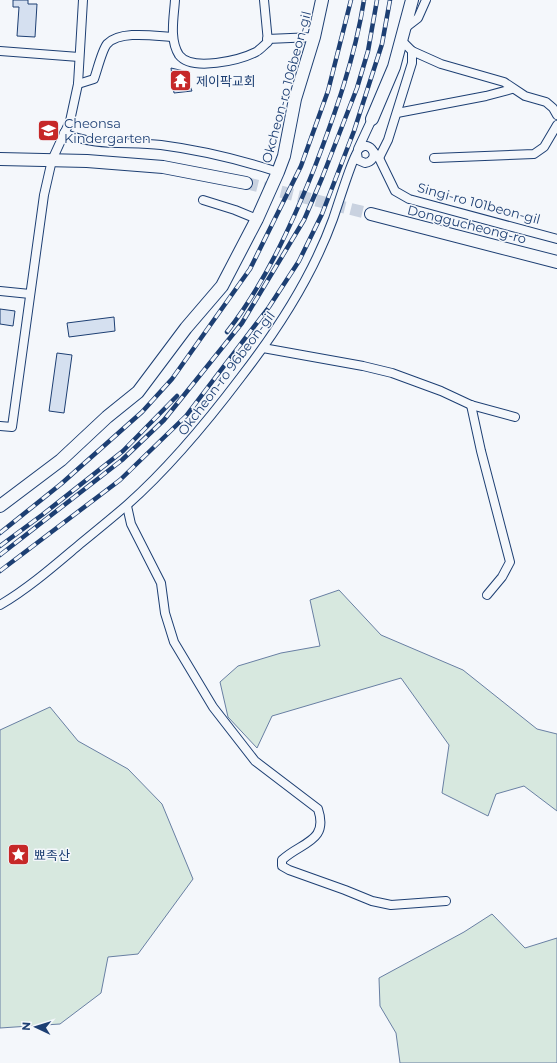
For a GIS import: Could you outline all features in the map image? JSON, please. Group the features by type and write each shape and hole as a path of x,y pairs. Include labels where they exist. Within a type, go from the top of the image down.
{"street":[{"path":"0,426 12,427 44,195 52,160 70,121 78,84 83,0"},
{"path":"175,0 173,37 180,55 193,63 215,64 257,52 268,42 264,0"},
{"name":"Okcheon-ro 106beon-gil","path":"0,506 62,460 107,417 138,392 186,328 222,286 257,219 284,156 295,99 314,37 322,0"},
{"path":"350,172 358,165 366,163 373,158 369,137 372,119 394,67 412,0"},
{"path":"405,28 418,18 426,0"},
{"path":"78,84 94,79 106,45 116,37 139,35 173,37"},
{"path":"267,39 314,37"},
{"path":"402,41 412,51 440,64 504,82 525,96 546,102 553,108 557,115"},
{"path":"379,158 388,140 397,113 412,62 412,51"},
{"path":"0,52 79,57"},
{"path":"397,113 486,96 512,88"},
{"name":"Okcheon-ro 96beon-gil","path":"0,605 58,563 127,506 182,450 214,413 263,348 306,280 322,247 357,151 372,119"},
{"path":"434,158 534,154 544,147 557,125"},
{"path":"64,133 78,140 161,145 245,162 278,172"},
{"path":"372,149 364,146 357,151 358,160 384,170"},
{"name":"Singi-ro 101beon-gil","path":"372,149 379,158 395,191 409,199 557,239"},
{"path":"0,159 52,160 163,167 246,183"},
{"path":"203,200 257,219"},
{"name":"Donggucheong-ro","path":"371,214 557,262"},
{"path":"0,291 30,294"},
{"path":"263,348 392,373 441,391 471,405 514,418"},
{"path":"471,405 481,452 510,562 502,577 487,596"},
{"path":"127,506 131,524 161,584 164,613 174,642 213,707 255,761 318,809 322,821 321,828 314,838 286,856 282,860 282,866 372,901 391,904 446,901"}],"shaded area":[{"path":"339,590 381,635 463,670 537,729 557,734 557,811 524,786 496,794 488,816 442,793 449,745 401,678 272,716 257,748 228,717 220,682 238,666 281,653 320,646 310,600"},
{"path":"50,707 78,741 128,769 162,804 193,879 138,954 108,957 101,993 60,1024 0,1028 0,730"},
{"path":"492,914 525,948 557,938 557,1063 400,1063 396,1033 380,1006 379,978 464,932"}],"building":[{"path":"13,0 28,0 28,4 37,4 35,37 17,36 19,7 13,7"},
{"name":"제이팍교회","path":"171,68 184,71 192,91 174,93"},
{"path":"0,309 15,311 13,326 0,324"},
{"path":"114,317 115,331 69,337 67,323"},
{"path":"57,353 72,355 64,413 49,411"}],"tunnel":[{"path":"246,183 371,214"}],"railway":[{"path":"0,533 61,484 142,412 172,379 250,269 301,166 328,91 351,0"},
{"path":"227,332 253,294 276,254 314,169 344,86 364,0"},
{"path":"0,555 122,460 164,420 242,323 304,220 322,178 357,88 368,51 377,0"},
{"path":"0,571 120,480 186,416 269,307 299,261 322,214 354,131 382,44 390,0"},
{"path":"0,546 123,451 177,396"}],"place":[{"name":"제이팍교회","path":"180,81"},
{"name":"Cheonsa Kindergarten","path":"48,130"},
{"name":"뾰족산","path":"18,855"}]}
